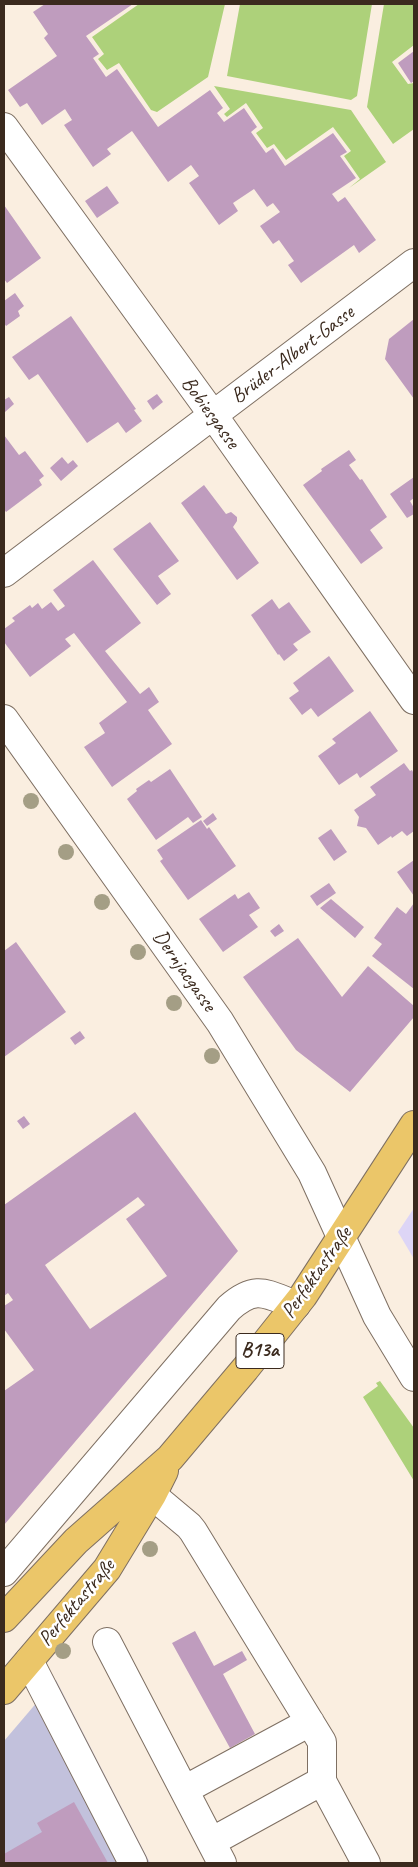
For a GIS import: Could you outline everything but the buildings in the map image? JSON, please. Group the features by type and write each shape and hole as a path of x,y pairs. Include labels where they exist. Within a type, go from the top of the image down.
{"main road":[{"name":"Perfektastraße","path":"4,1618 76,1541 170,1458 245,1369 296,1305 414,1125"},
{"name":"Perfektastraße","path":"4,1690 108,1568 152,1495 170,1458"}],"street":[{"name":"Bobiesgasse","path":"4,127 213,415 414,700"},
{"name":"Brüder-Albert-Gasse","path":"4,573 414,263"},
{"name":"Dernjacgasse","path":"4,718 220,1022 312,1173 377,1316 414,1377"},
{"path":"4,1572 234,1304 250,1294 260,1292 296,1305"},
{"path":"152,1495 193,1531 322,1742 322,1782 366,1863"},
{"path":"107,1642 217,1853 322,1782"},
{"path":"29,1661 133,1863"},
{"path":"184,1790 310,1722"}],"shaded area":[{"path":"414,1208 414,1259 398,1232"},
{"path":"56,1680 150,1863 4,1863 4,1741"}],"green space":[{"path":"139,4 225,4 208,77 157,112 151,110 119,63 107,70 98,59 104,54 92,37"},
{"path":"240,4 372,4 357,96 351,100 227,76"},
{"path":"384,4 414,4 414,45 392,62 408,84 414,83 414,129 393,144 367,107"},
{"path":"214,86 351,110 386,162 349,188 360,179 344,156 351,151 333,127 286,160 274,144 267,148 256,133 263,128 246,103 227,117 224,114 230,109"},
{"path":"380,1381 414,1428 414,1481 363,1397 378,1386 376,1383"}]}
